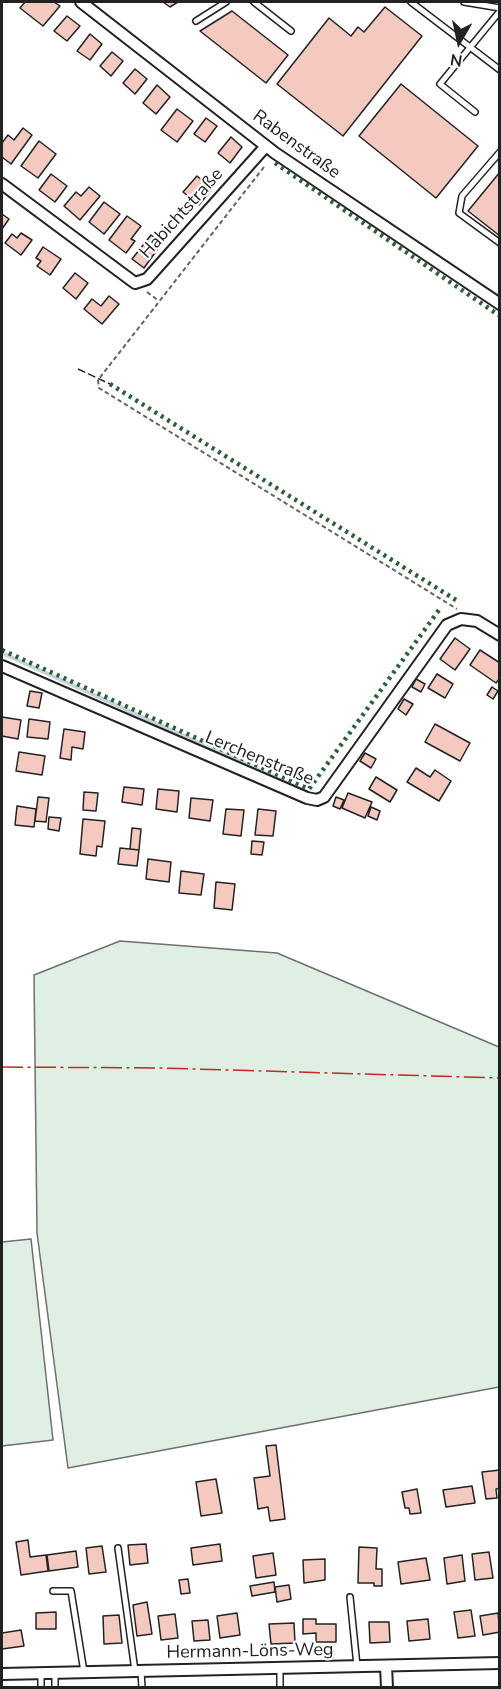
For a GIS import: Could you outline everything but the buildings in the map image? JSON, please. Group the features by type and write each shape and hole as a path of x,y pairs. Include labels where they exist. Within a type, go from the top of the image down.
{"street":[{"name":"Rabenstraße","path":"81,2 270,149 500,304"},
{"name":"Habichtstraße","path":"2,184 135,283 147,279 270,149"},
{"name":"Lerchenstraße","path":"2,666 317,800 324,797 447,626 461,619 477,621 500,635"},
{"name":"Hermann-Löns-Weg","path":"2,1674 500,1663"},
{"path":"386,1666 387,1688"}],"lane":[{"path":"195,21 226,2"},
{"path":"254,2 291,31"},
{"path":"411,2 500,70"},
{"path":"464,2 500,9 440,84 475,112"},
{"path":"500,152 462,196 459,213 500,243"},
{"path":"118,1548 142,1688"},
{"path":"53,1591 71,1591 84,1672"},
{"path":"350,1597 357,1666"},
{"path":"280,1668 280,1688"},
{"path":"40,1688 41,1673"},
{"path":"55,1673 55,1688"}],"path":[{"path":"270,149 98,380 99,388 457,609"}],"green space":[{"path":"120,941 277,953 499,1047 499,1387 68,1468 37,1233 34,975"},
{"path":"31,1239 53,1440 2,1446 2,1242"}],"waterway":[{"path":"2,653 307,792"}],"hedge":[{"path":"275,163 500,316"},
{"path":"110,384 456,600"},
{"path":"2,650 309,789 439,610"}],"fence":[{"path":"78,369 110,384"}],"power":[{"path":"2,1067 161,1068 500,1078"}]}
